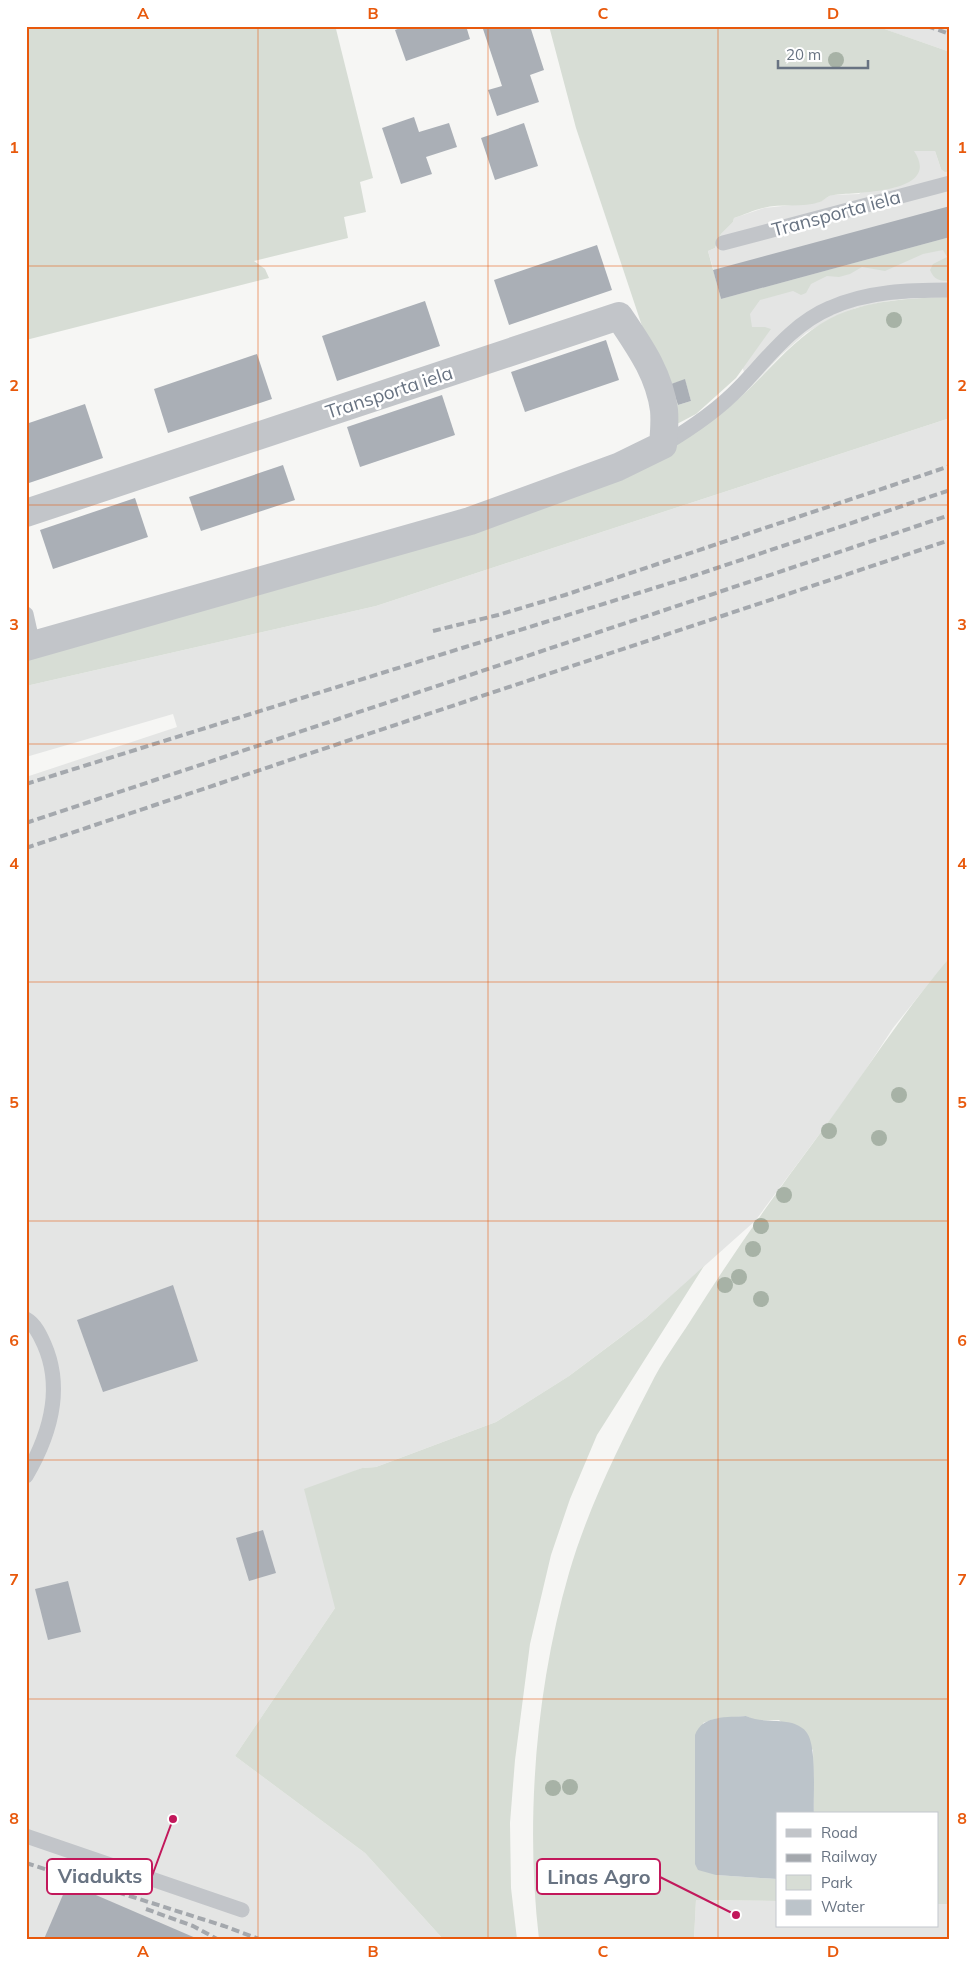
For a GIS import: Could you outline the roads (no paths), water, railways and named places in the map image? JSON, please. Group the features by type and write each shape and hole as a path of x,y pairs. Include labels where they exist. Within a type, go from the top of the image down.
{"street":[{"name":"Transporta iela","path":"26,513 619,316 649,361 658,382 664,411 663,445"},
{"path":"30,646 470,521 618,468 663,445"}],"lane":[{"name":"Transporta iela","path":"723,244 950,183"},
{"path":"663,445 712,412 738,389 772,351 802,324 829,308 856,298 889,292 950,290"},
{"path":"26,614 30,646"},
{"path":"26,1319 31,1321 50,1359 54,1394 51,1421 26,1476"},
{"path":"26,1836 242,1910"}],"water":[{"path":"746,1716 792,1723 804,1730 810,1740 814,1772 814,1812 776,1812 776,1879 716,1875 698,1870 695,1864 695,1735 704,1723 724,1717"}],"railway":[{"path":"927,26 950,34"},
{"path":"433,631 498,615 565,595 950,466"},
{"path":"26,784 693,576 950,490"},
{"path":"26,823 950,515"},
{"path":"26,848 950,540"},
{"path":"26,1863 224,1926 259,1939"},
{"path":"146,1909 193,1926 217,1939"}],"place":[{"name":"Viadukts","path":"173,1819"},
{"name":"Linas Agro","path":"736,1915"}]}
